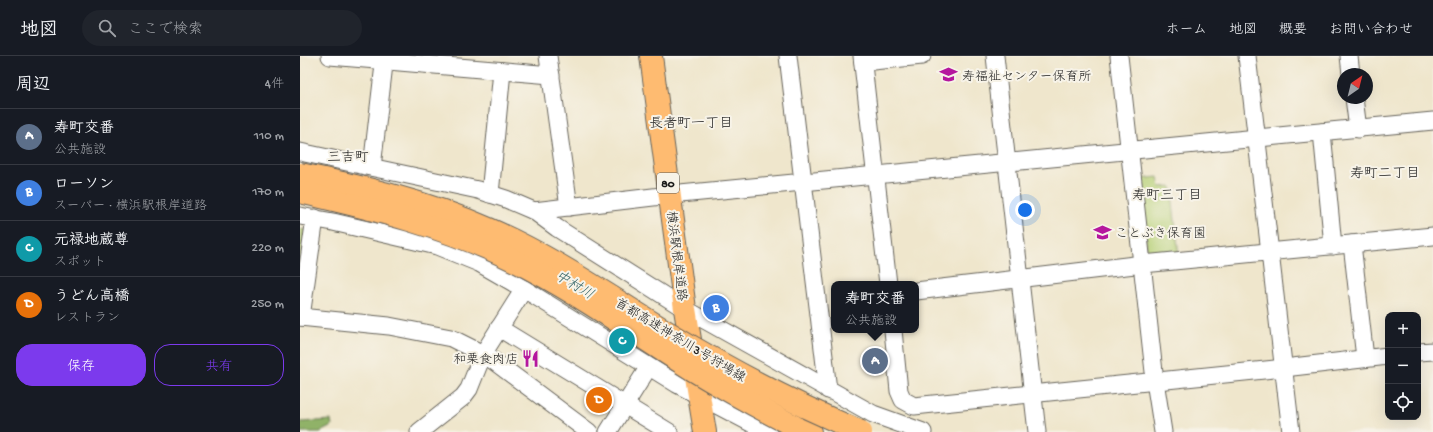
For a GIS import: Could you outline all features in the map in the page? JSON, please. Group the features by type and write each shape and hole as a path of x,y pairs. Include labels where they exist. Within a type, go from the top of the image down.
{"main road":[{"name":"横浜駅根岸道路","path":"651,56 684,310 705,432"},
{"name":"首都高速神奈川3号狩場線","path":"300,174 390,195 454,215 489,229 523,245 555,263 668,333 730,369 807,408 861,432"},
{"name":"首都高速神奈川3号狩場線","path":"300,192 415,221 447,231 481,245 547,278 721,387 803,430"}],"street":[{"path":"330,56 384,58 551,75"},
{"path":"548,56 569,207"},
{"path":"788,56 828,390"},
{"path":"888,281 862,59 922,56"},
{"path":"995,56 1037,432"},
{"path":"1119,56 1155,381 1163,432"},
{"path":"1247,56 1291,432"},
{"path":"1350,56 1351,68"},
{"path":"372,167 384,58"},
{"path":"490,194 502,71"},
{"path":"1355,104 1358,129"},
{"path":"534,211 670,195 1433,121"},
{"path":"1322,132 1333,246"},
{"path":"300,152 372,167 506,199 534,211 557,228 684,310 873,414 913,431 914,406"},
{"path":"589,432 483,354 451,338 389,326 301,317 308,217 437,246 479,263 524,289 648,368 768,432"},
{"path":"919,291 1143,264 1433,236"},
{"path":"1352,244 1365,358"},
{"path":"427,430 463,397 469,389 483,354 524,289"},
{"path":"500,328 669,432"},
{"path":"893,333 899,391 903,400 914,406 1385,356"},
{"path":"1421,352 1433,351"},
{"path":"608,432 648,368"}],"green space":[{"path":"1158,177 1160,187 1171,186 1179,256 1148,259 1139,179"},
{"path":"300,229 305,230 300,272"},
{"path":"331,420 332,426 320,432 300,432 300,422"}],"place":[{"name":"寿福祉センター保育所","path":"949,75"},
{"name":"ことぶき保育園","path":"1102,232"},
{"name":"ローソン","path":"716,308"},
{"name":"元禄地蔵尊","path":"622,341"},
{"name":"和栗食肉店","path":"531,358"},
{"name":"寿町交番","path":"875,361"},
{"name":"うどん高橋","path":"599,400"}],"district":[{"name":"長者町一丁目","path":"691,122"},
{"name":"三吉町","path":"348,156"},
{"name":"寿町二丁目","path":"1385,172"},
{"name":"寿町三丁目","path":"1167,194"}],"water label":[{"name":"中村川","path":"575,284"}]}
